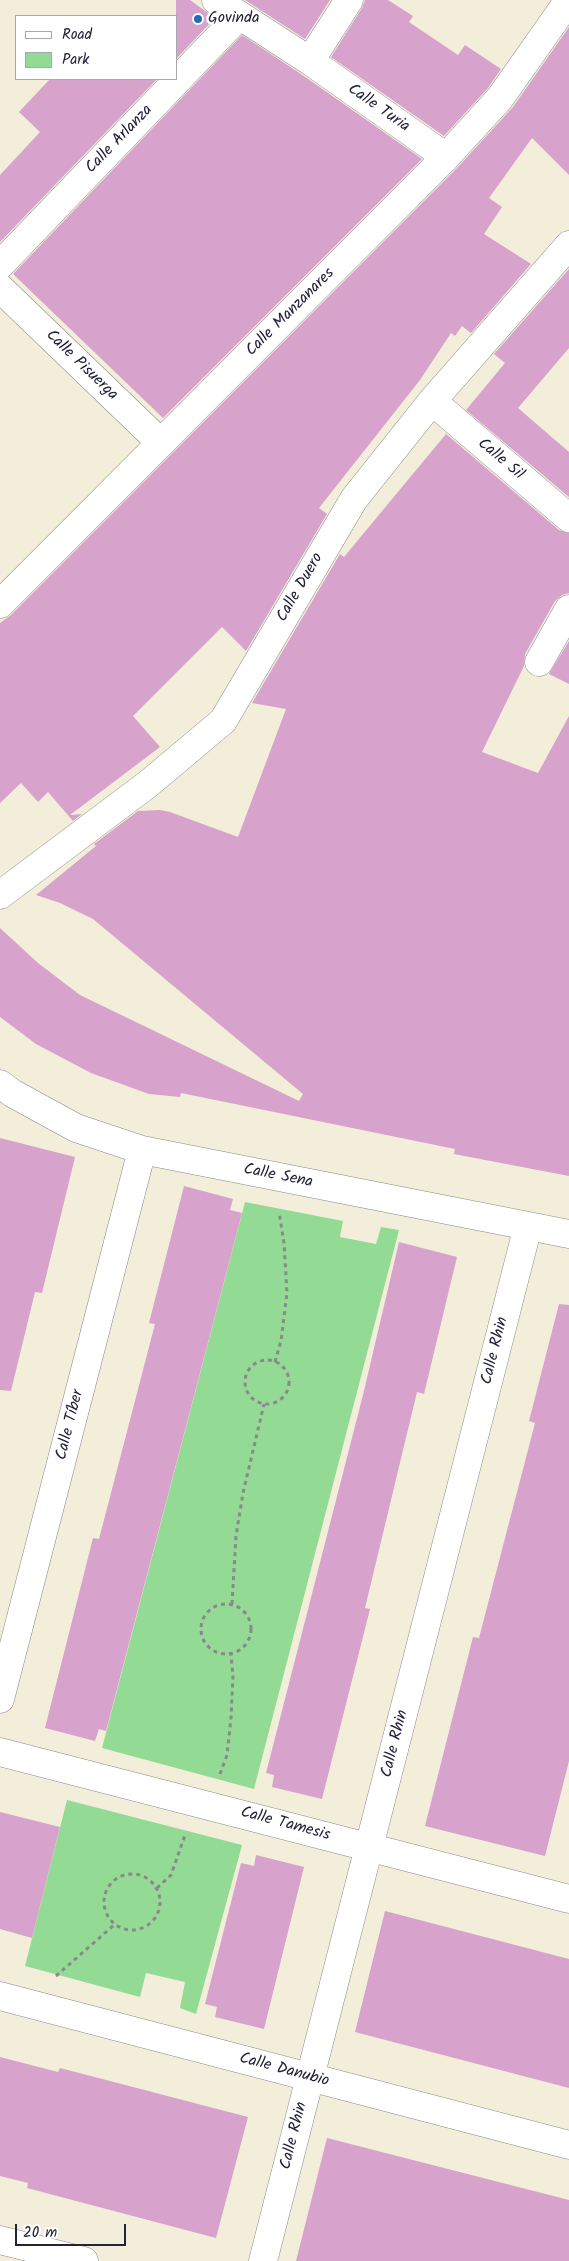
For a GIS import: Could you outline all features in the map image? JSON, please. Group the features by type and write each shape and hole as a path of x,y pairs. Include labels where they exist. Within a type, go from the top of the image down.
{"street":[{"name":"Calle Turia","path":"216,0 310,61 446,157"},
{"path":"310,61 349,0"},
{"name":"Calle Manzanares","path":"0,604 446,157 500,98 564,7"},
{"name":"Calle Arlanza","path":"178,80 239,16"},
{"name":"Calle Arlanza","path":"0,265 178,80"},
{"name":"Calle Duero","path":"0,894 148,784 223,721 354,499 432,401 569,245"},
{"name":"Calle Pisuerga","path":"0,288 161,443"},
{"name":"Calle Sil","path":"432,401 569,518"},
{"path":"539,662 569,609"},
{"name":"Calle Sena","path":"0,1084 12,1093 76,1128 142,1150 569,1234"},
{"name":"Calle Tíber","path":"0,1700 142,1150"},
{"name":"Calle Rhin","path":"263,2261 528,1226"},
{"name":"Calle Tamesis","path":"0,1752 569,1898"},
{"name":"Calle Danubio","path":"0,1996 569,2145"},
{"path":"0,2240 84,2261"}],"path":[{"path":"273,1176 284,1243 287,1293 281,1341 275,1362"},
{"path":"268,1360 275,1362 286,1371 289,1384 283,1397 271,1404 264,1404 251,1398 246,1391 245,1376 254,1364 268,1360"},
{"path":"232,1604 238,1527 245,1484 264,1404"},
{"path":"232,1604 246,1614 251,1630 250,1638 246,1646 231,1654 214,1652 208,1648 200,1633 200,1624 208,1610 215,1606 232,1604"},
{"path":"157,1888 171,1875 201,1803 227,1755 233,1676 231,1654"},
{"path":"135,1873 144,1876 157,1888 160,1907 150,1924 132,1930 123,1929 114,1925 108,1918 103,1900 110,1883 126,1874 135,1873"},
{"path":"26,2003 114,1925"}],"green space":[{"path":"245,1202 343,1221 340,1237 376,1244 381,1227 399,1230 254,1789 102,1748"},
{"path":"67,1800 242,1845 196,2014 180,2008 185,1982 146,1973 140,1997 25,1966"}],"building":[{"path":"176,0 190,0 215,18 178,57 178,15 176,15"},
{"path":"245,0 330,0 305,39"},
{"path":"365,0 388,0 413,16 409,22 458,55 465,45 501,69 488,88 444,136 331,57 362,8"},
{"path":"569,27 569,175 532,138 489,198 502,207 484,234 531,264 471,333 462,326 455,336 451,333 420,380 319,508 327,514 246,651 222,627 133,716 160,747 70,815 82,814 73,821 48,792 38,802 21,783 0,803 0,623 11,615 457,168 513,107"},
{"path":"242,35 422,159 163,418 13,274"},
{"path":"49,80 156,80 0,242 0,175 40,132 19,112"},
{"path":"569,269 569,348 518,408 569,452 569,497 466,410 505,363 494,354"},
{"path":"446,434 559,530 569,533 569,593 562,595 555,601 525,654 524,666 482,752 538,773 569,716 569,1176 454,1154 455,1149 181,1093 180,1097 149,1094 91,1073 36,1044 0,1017 0,928 38,963 80,995 299,1101 303,1094 93,919 60,903 36,895 96,846 94,844 138,811 160,810 170,812 238,837 286,709 252,703 340,554 344,557"},
{"path":"569,641 569,684 549,674"},
{"path":"0,1138 75,1157 42,1293 35,1292 11,1391 0,1390"},
{"path":"184,1186 233,1199 230,1210 242,1213 106,1731 99,1729 95,1741 45,1728 93,1538 99,1539 155,1324 149,1323"},
{"path":"399,1242 457,1257 424,1394 417,1392 365,1608 370,1609 322,1799 272,1787 274,1775 266,1773 363,1395"},
{"path":"559,1304 569,1305 569,1761 545,1856 425,1826 473,1637 479,1638 535,1423 529,1421"},
{"path":"0,1812 60,1827 32,1938 0,1929"},
{"path":"256,1855 304,1867 264,2029 215,2017 217,2007 205,2004 241,1863 254,1866"},
{"path":"385,1911 569,1959 569,2088 355,2032"},
{"path":"0,2057 58,2072 60,2068 248,2117 216,2238 27,2188 28,2183 0,2176"},
{"path":"327,2138 569,2200 569,2261 296,2261"}],"place":[{"name":"Govinda","path":"198,19"}]}
